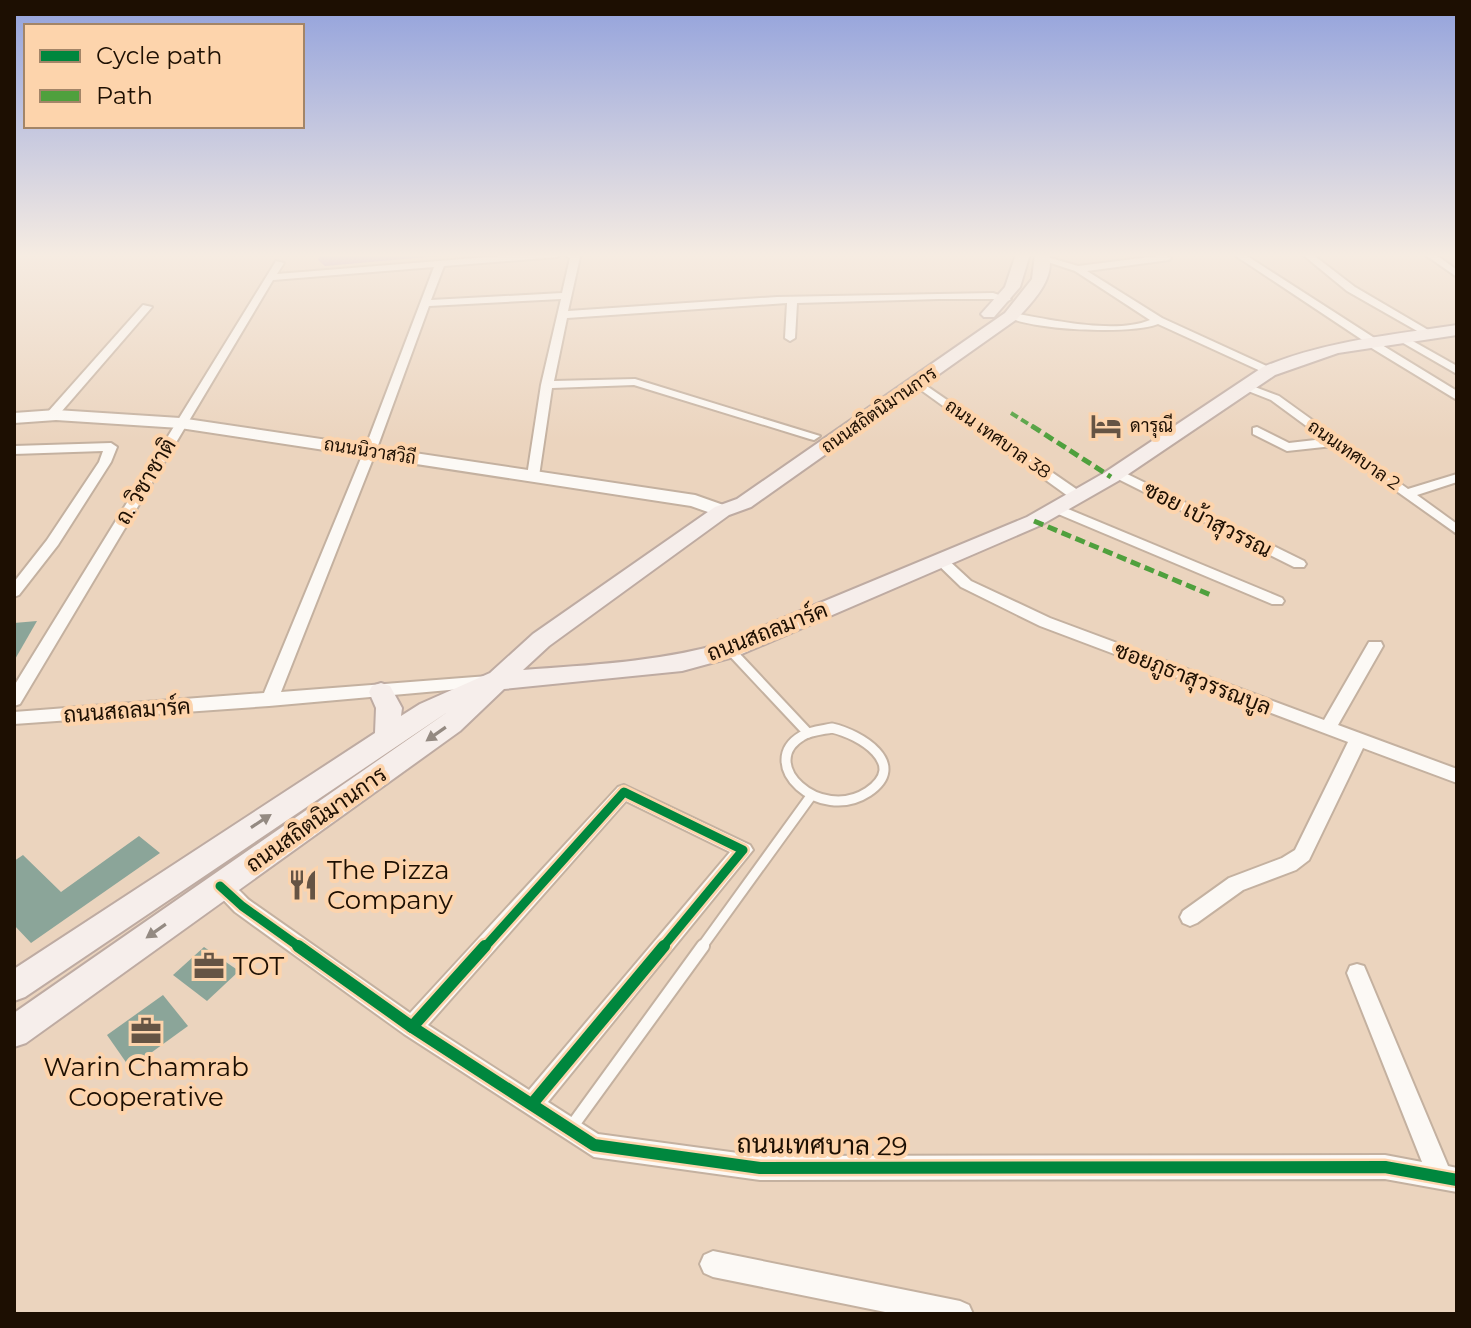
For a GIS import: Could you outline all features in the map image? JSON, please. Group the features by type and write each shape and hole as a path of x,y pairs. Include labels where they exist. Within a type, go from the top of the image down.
{"main road":[{"name":"ถนนสถิตนิมานการ","path":"722,511 730,495 997,316"},
{"name":"ถนนสถิตนิมานการ","path":"14,1032 451,724 493,681 541,640 722,511 744,503 918,383 999,316"},
{"name":"ถนนสถลมาร์ค","path":"493,681 630,670 682,663 729,650 1056,508 1117,473 1269,371 1295,358 1370,341 1457,330"},
{"name":"ถนนนิวาสวิถี","path":"14,418 51,416 180,423 695,501 722,511"},
{"name":"ถนนสถิตนิมานการ","path":"14,987 429,710 493,681"},
{"path":"381,692 389,708 388,738"},
{"path":"196,864 220,886"}],"street":[{"path":"51,416 139,316"},
{"name":"ถ. วิชาชาติ","path":"14,700 245,316"},
{"path":"269,700 370,451 420,316"},
{"path":"533,476 561,316"},
{"path":"790,338 791,316"},
{"path":"1041,316 1085,327 1148,325 1158,320"},
{"path":"1152,316 1269,371"},
{"path":"1332,316 1457,396"},
{"path":"1398,316 1430,334"},
{"path":"1402,338 1457,371"},
{"path":"547,385 635,382 814,436"},
{"name":"ถนน เทศบาล 38","path":"918,383 1077,496"},
{"name":"ถนนเทศบาล 2","path":"1247,387 1275,398 1457,530"},
{"path":"1257,431 1287,447 1336,442"},
{"path":"14,450 111,447 105,462 53,542 14,592"},
{"name":"ซอย เบ้าสุวรรณ","path":"1117,473 1299,564"},
{"path":"1408,493 1457,478"},
{"path":"1056,508 1277,601"},
{"name":"ซอยภูธาสุวรรณบูล","path":"940,560 966,584 1045,622 1457,776"},
{"path":"1328,728 1375,646"},
{"name":"ถนนสถลมาร์ค","path":"14,718 493,681"},
{"path":"1190,917 1236,884 1289,864 1302,855 1358,739"},
{"path":"412,1027 624,792 743,850 532,1104"},
{"name":"ถนนเทศบาล 29","path":"220,886 242,906 412,1027 594,1145 760,1168 1385,1167 1448,1179"},
{"path":"1357,973 1448,1179"},
{"path":"713,1264 960,1314"}],"lane":[{"path":"729,650 808,733"},
{"path":"832,728 862,736 881,757 883,770 879,781 858,798 835,801 811,796 798,788 785,766 786,754 792,743 808,733 832,728"},
{"path":"570,1130 811,796"}],"building":[{"path":"37,621 14,661 14,623"},
{"path":"139,836 160,853 31,943 14,925 14,861 23,855 61,892"},
{"path":"204,947 239,971 207,1001 173,975"},
{"path":"163,995 188,1026 130,1068 107,1035"}],"marked path":[{"path":"1011,413 1111,477"},
{"path":"1034,521 1213,596"}],"cycle path":[{"path":"412,1027 624,792 743,850 532,1104"},
{"path":"220,886 242,906 412,1027 594,1145 760,1168 1385,1167 1457,1180"}],"place":[{"name":"ดารุณี","path":"1106,426"},
{"name":"The Pizza Company","path":"303,885"},
{"name":"TOT","path":"209,966"},
{"name":"Warin Chamrab Cooperative","path":"146,1031"}]}
